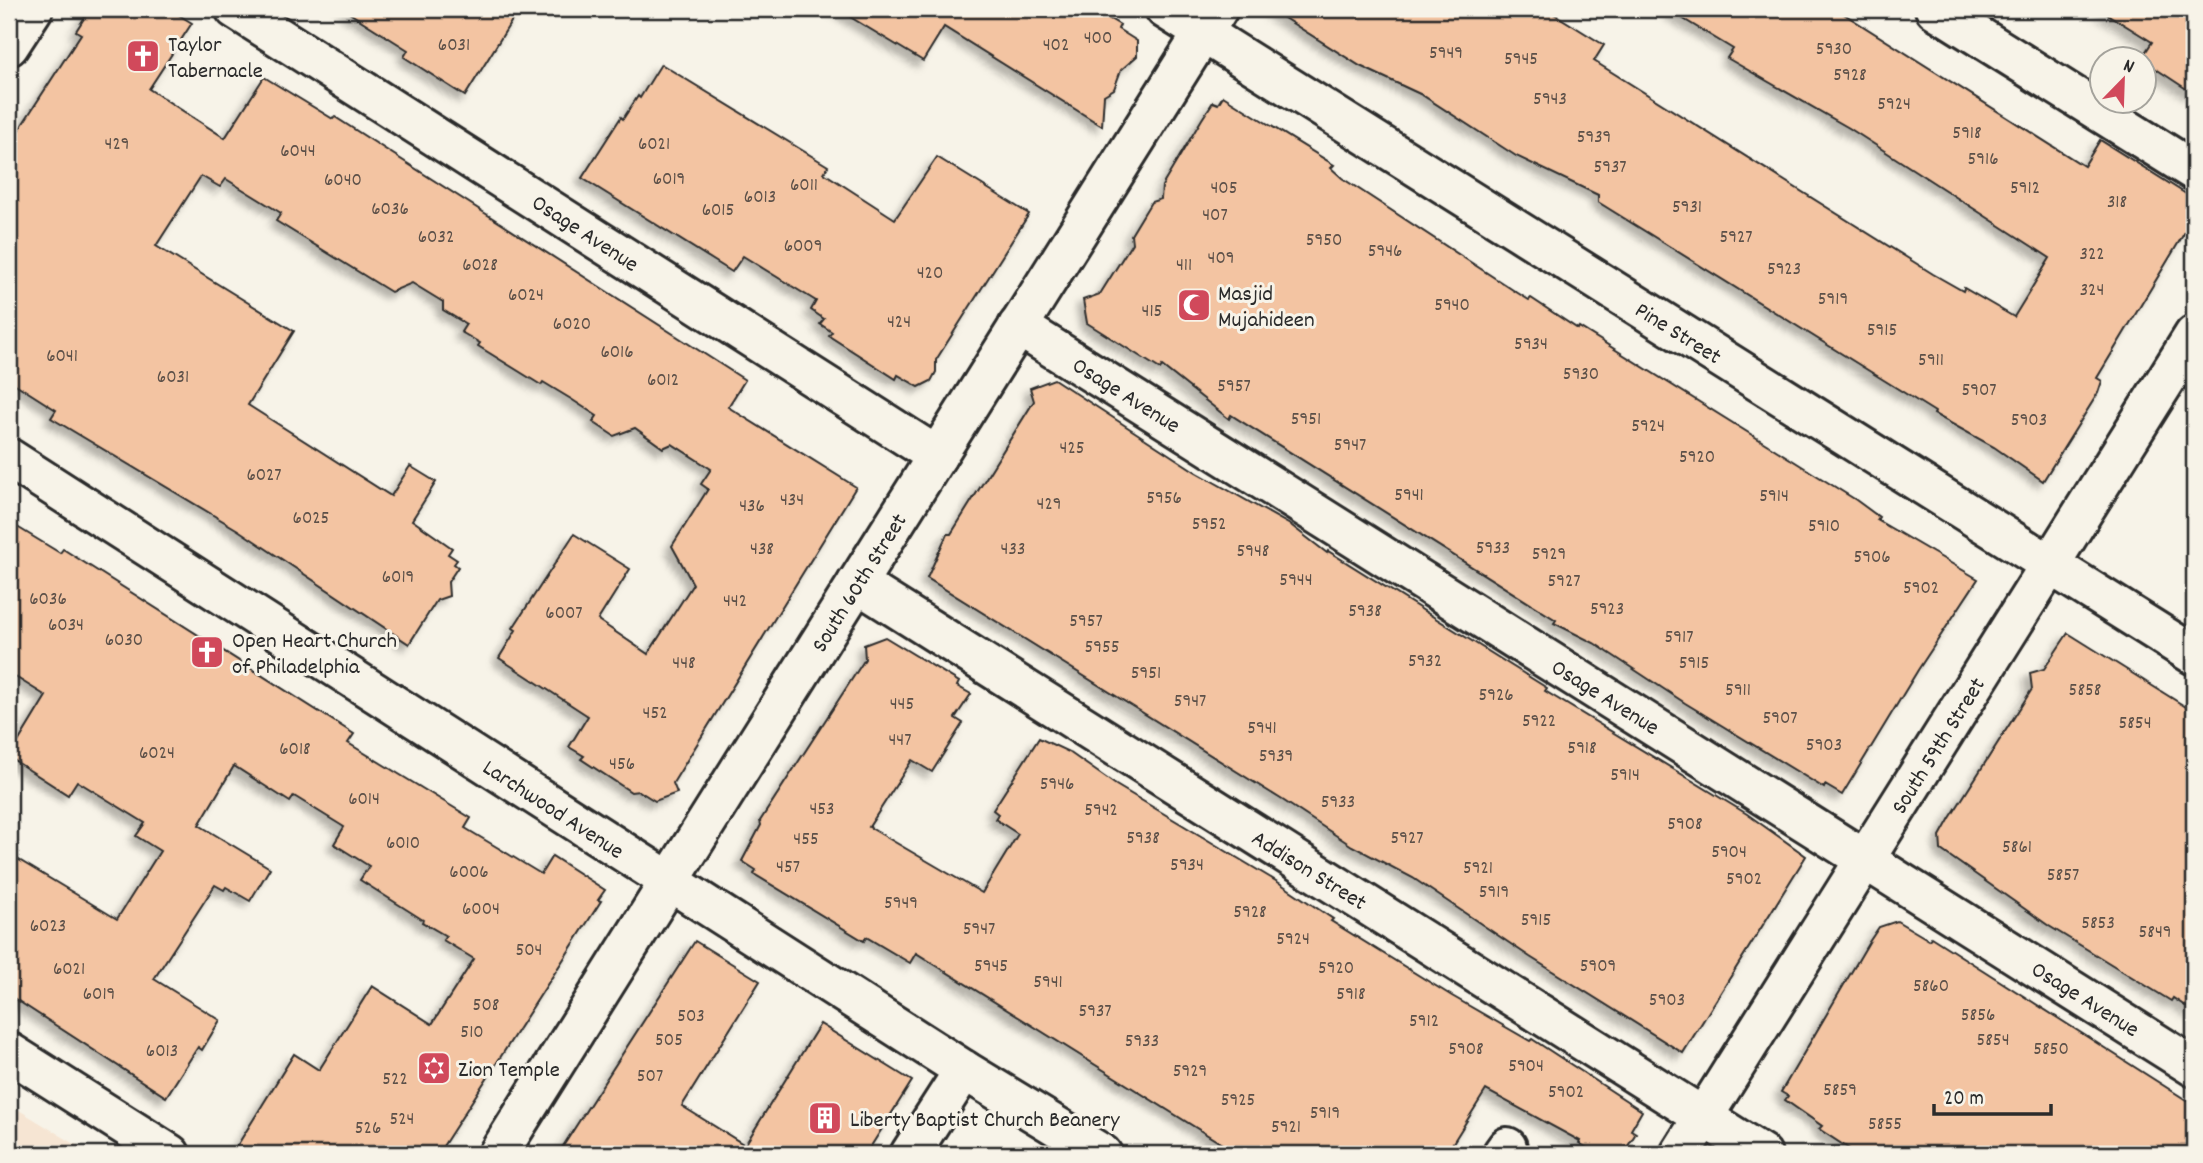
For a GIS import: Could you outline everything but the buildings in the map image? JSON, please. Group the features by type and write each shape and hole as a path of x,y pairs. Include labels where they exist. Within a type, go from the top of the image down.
{"street":[{"path":"9,46 33,9"},
{"name":"Osage Avenue","path":"235,9 937,456"},
{"name":"Pine Street","path":"1165,9 1210,21 2050,565 2194,655"},
{"path":"1935,9 2194,171"},
{"name":"South 60th Street","path":"498,1154 1210,21"},
{"name":"Osage Avenue","path":"1018,326 2194,1067"},
{"name":"South 59th Street","path":"1680,1154 2194,335"},
{"name":"Larchwood Avenue","path":"9,458 964,1070 1102,1154"},
{"name":"Addison Street","path":"857,583 1762,1154"},
{"path":"9,1052 170,1154"},
{"path":"911,1154 964,1070"}],"shaded area":[{"path":"9,1104 91,1154 9,1154"}],"place":[{"name":"Taylor Tabernacle","path":"143,56"},
{"name":"Masjid Mujahideen","path":"1194,305"},
{"name":"Open Heart Church of Philadelphia","path":"207,652"},
{"name":"Zion Temple","path":"434,1068"},
{"name":"Liberty Baptist Church Beanery","path":"825,1118"}]}
